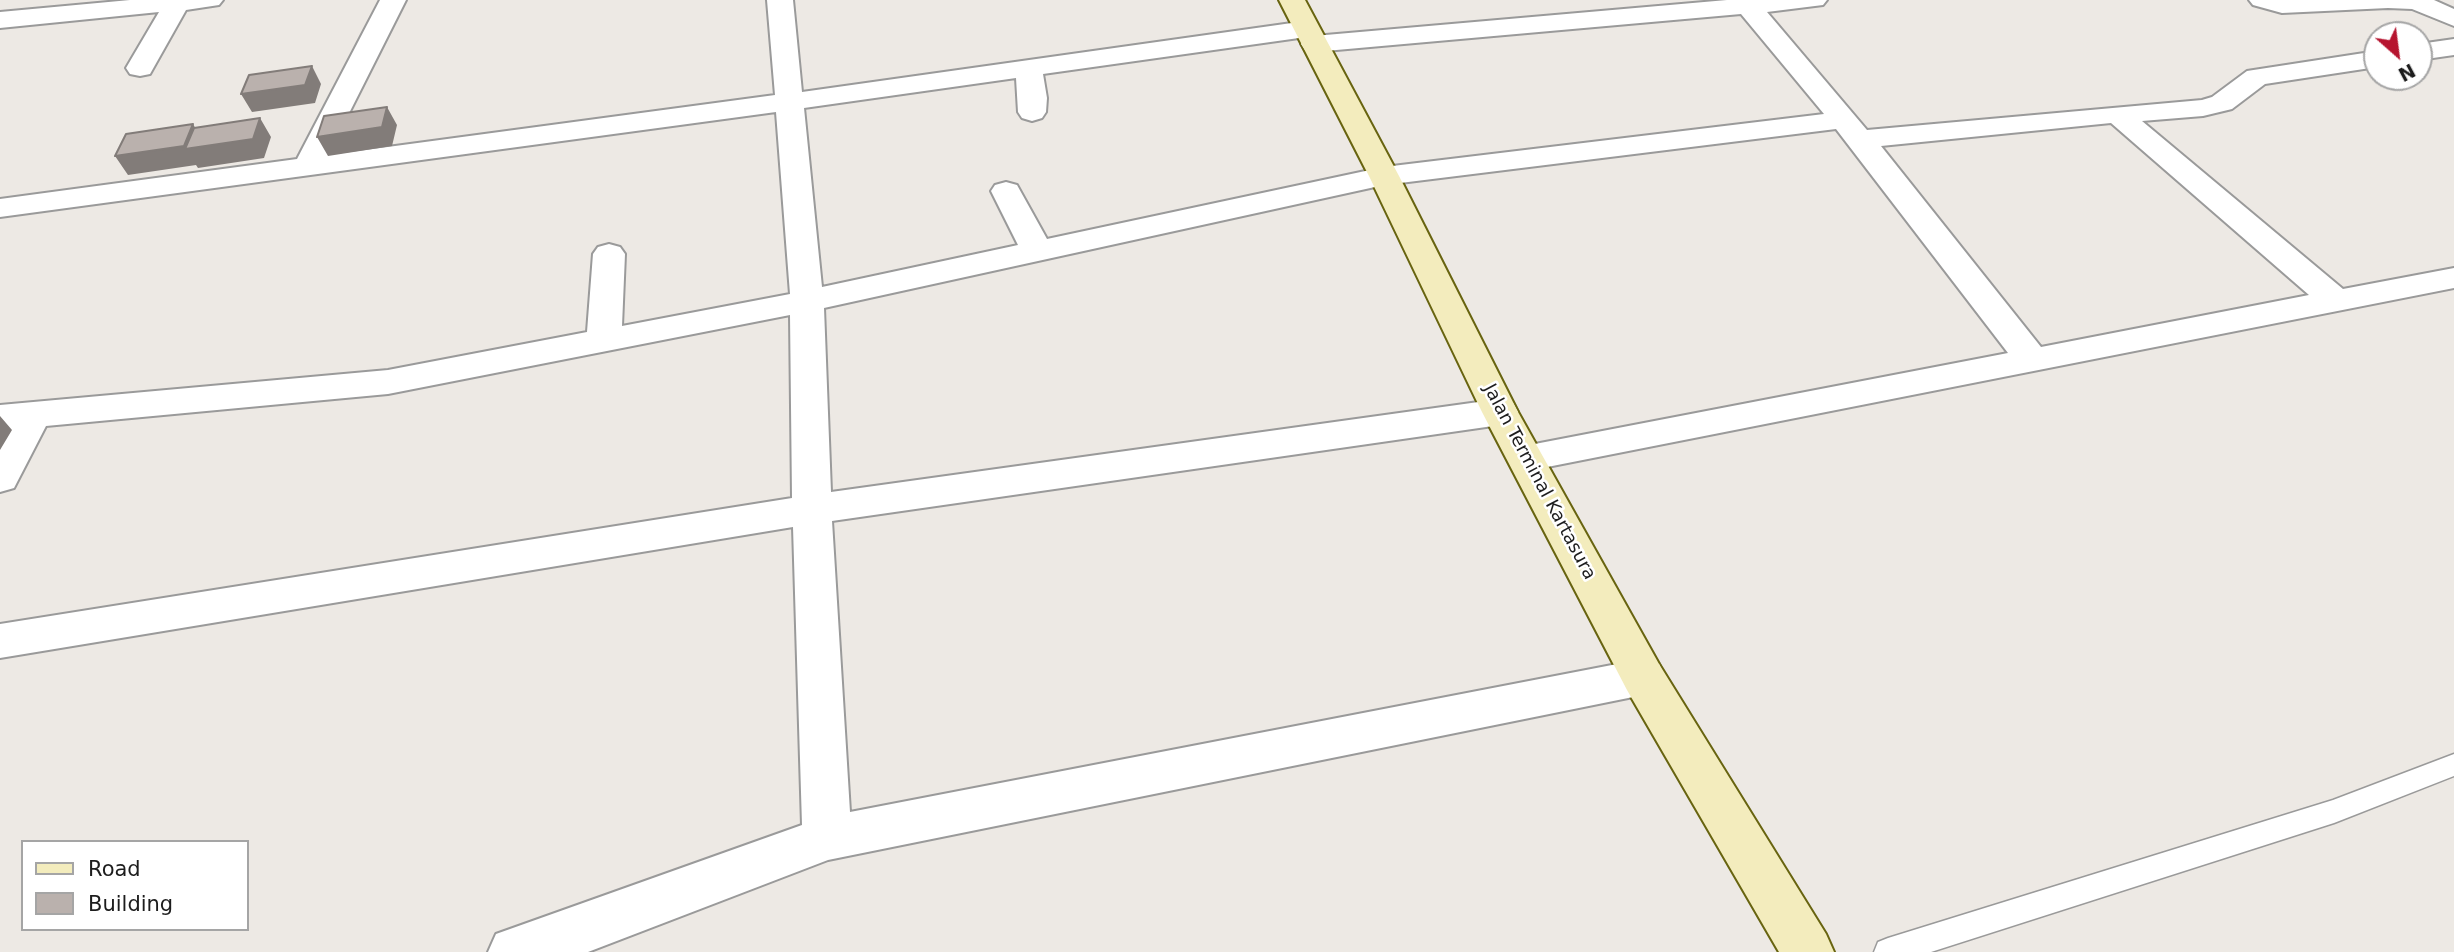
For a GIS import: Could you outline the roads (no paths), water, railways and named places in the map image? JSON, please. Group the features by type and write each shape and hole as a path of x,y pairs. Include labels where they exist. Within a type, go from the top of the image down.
{"street":[{"path":"0,20 52,8 210,0"},
{"path":"307,167 393,0"},
{"path":"780,0 807,301 812,509 827,838"},
{"path":"0,208 789,103 1304,24 1814,0"},
{"path":"2262,0 2282,5 2388,0 2423,3 2454,18"},
{"path":"140,68 177,3"},
{"path":"1746,4 1852,130 2031,358"},
{"name":"Jalan Terminal Kartasura","path":"1304,24 1384,176 1500,412 1643,677 1808,952"},
{"path":"2433,50 2454,47"},
{"path":"0,478 16,417 388,382 807,301 1384,176 1852,130 2211,107 2222,103 2257,77 2363,61"},
{"path":"1028,68 1033,98 1032,113"},
{"path":"2117,114 2336,301"},
{"path":"1006,191 1037,251"},
{"path":"604,341 609,254"},
{"path":"1527,458 2454,278"},
{"path":"0,641 812,509 1500,412"},
{"path":"514,952 547,943 827,838 1643,677"}],"lane":[{"path":"1888,952 2334,811 2454,765"}]}
